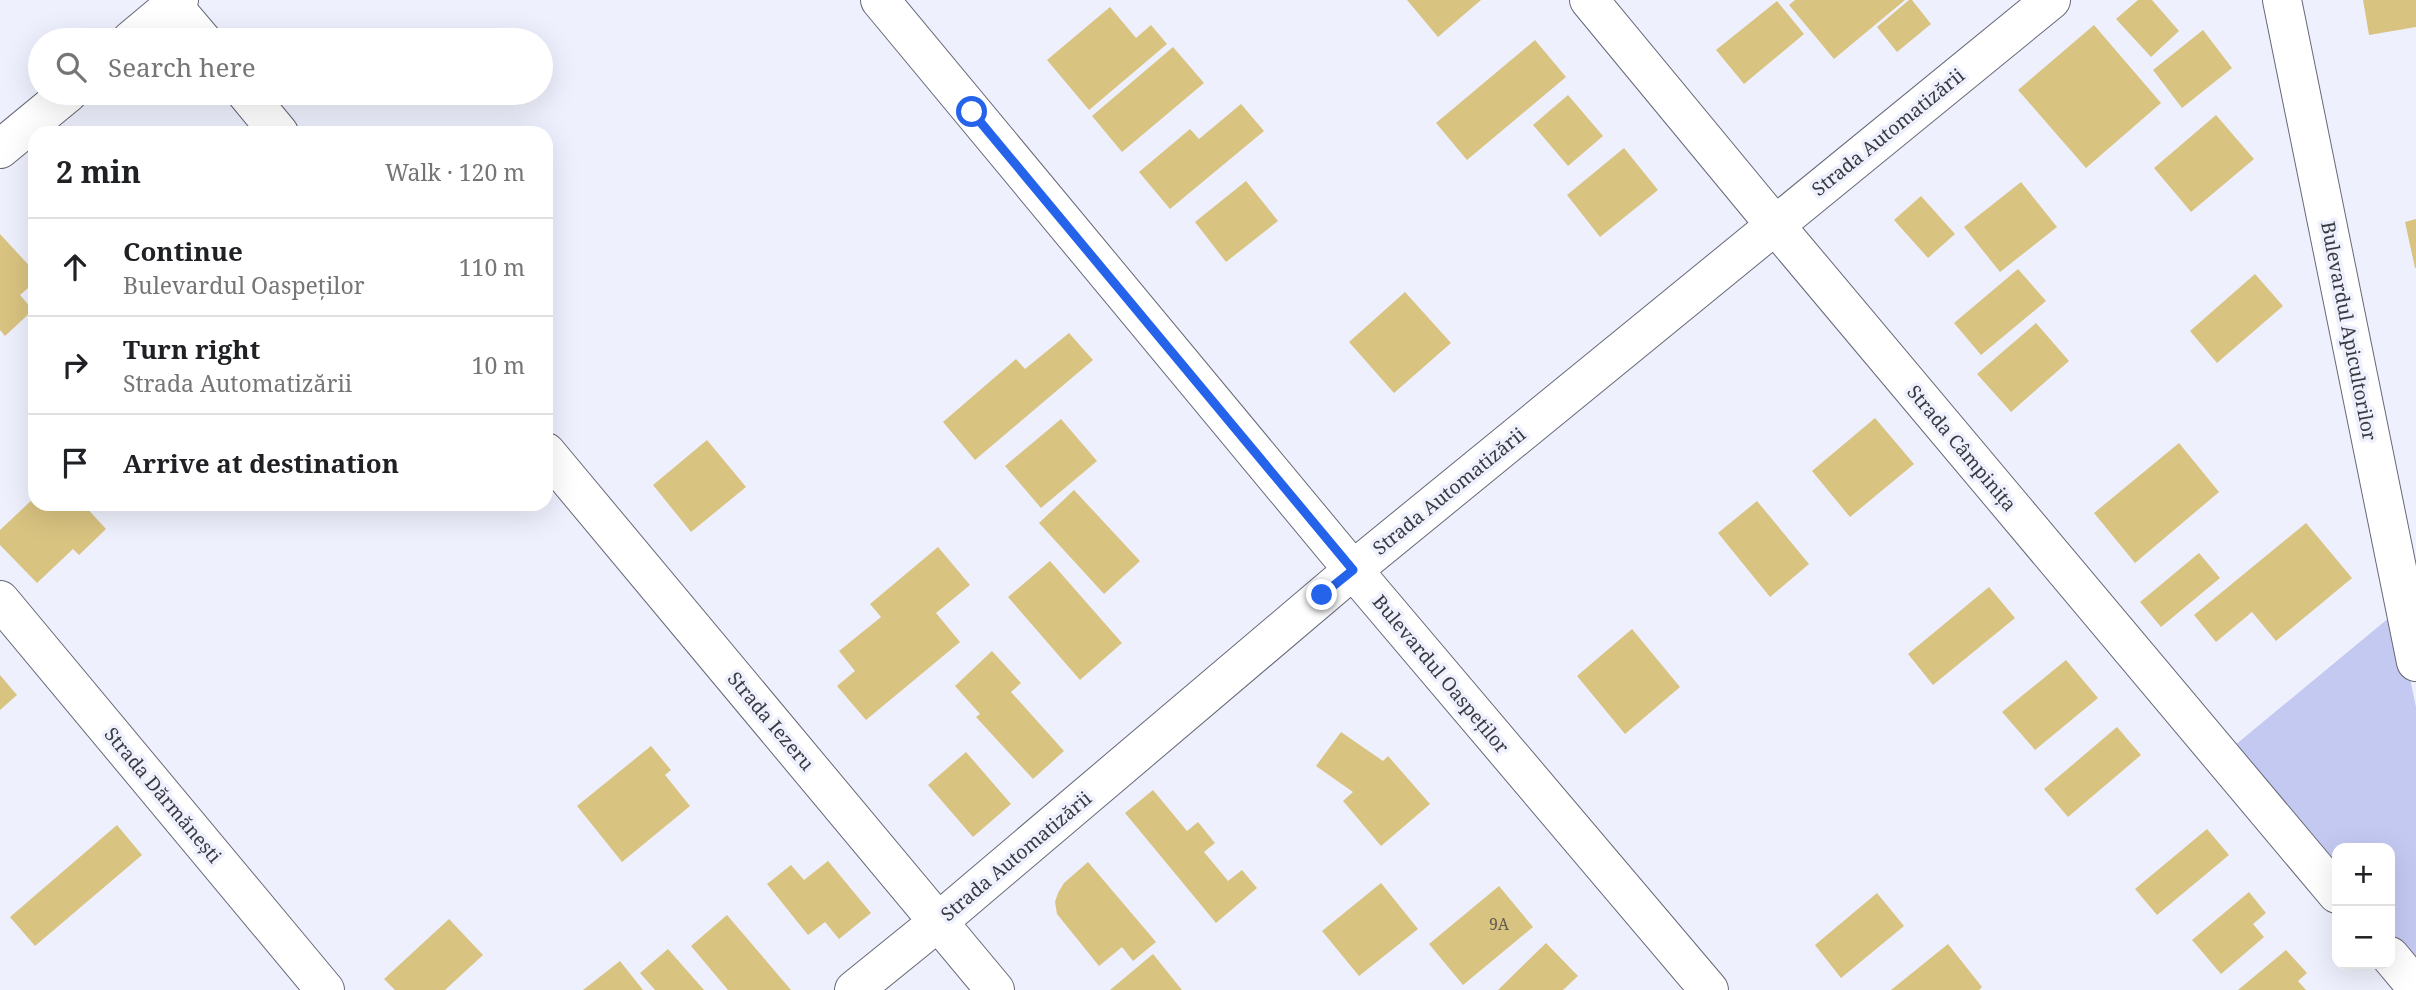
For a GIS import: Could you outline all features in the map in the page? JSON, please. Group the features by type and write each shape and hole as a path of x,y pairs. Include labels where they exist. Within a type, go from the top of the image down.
{"street":[{"name":"Bulevardul Oaspeților","path":"880,0 1353,570 1709,990"},
{"name":"Strada Câmpinița","path":"1589,0 1774,225 2332,888"},
{"name":"Strada Automatizării","path":"855,990 1353,570 2051,0"},
{"name":"Bulevardul Apicultorilor","path":"2282,0 2416,662"},
{"path":"144,28 173,2 193,28"},
{"path":"0,149 53,105"},
{"path":"256,105 273,126"},
{"name":"Strada Iezeru","path":"553,460 995,990"},
{"name":"Strada Dărmănești","path":"0,600 325,990"},
{"path":"2395,962 2416,987"}],"shaded area":[{"path":"2396,612 2416,707 2416,966 2395,940 2395,843 2332,843 2332,865 2234,746"}],"building":[{"path":"1407,0 1481,0 1438,37"},
{"path":"1795,0 1905,0 1834,59 1789,5"},
{"path":"1912,0 1931,24 1897,52 1877,27"},
{"path":"2138,0 2152,0 2179,31 2151,57 2116,19"},
{"path":"2363,0 2416,0 2416,27 2369,35"},
{"path":"1777,1 1804,34 1744,84 1716,50"},
{"path":"1110,7 1136,38 1151,25 1167,44 1089,110 1047,60"},
{"path":"2094,25 2161,103 2086,168 2018,90"},
{"path":"2203,30 2232,68 2182,108 2153,70"},
{"path":"1535,40 1566,77 1467,160 1436,123"},
{"path":"1173,47 1204,83 1122,152 1092,116"},
{"path":"1568,95 1603,136 1568,166 1533,125"},
{"path":"1241,104 1264,131 1170,209 1139,172 1190,129 1199,139"},
{"path":"2216,115 2254,159 2191,212 2154,168"},
{"path":"1624,148 1658,190 1600,237 1567,195"},
{"path":"1246,181 1278,221 1226,262 1195,222"},
{"path":"2021,182 2057,227 2000,272 1964,227"},
{"path":"1921,196 1955,234 1928,258 1894,220"},
{"path":"2416,219 2416,268 2415,268 2405,222"},
{"path":"0,234 28,264 28,288 20,295 28,304 28,315 5,336 0,330"},
{"path":"2018,269 2046,301 1981,355 1954,323"},
{"path":"2255,274 2283,306 2217,363 2190,331"},
{"path":"1405,292 1451,343 1394,393 1349,342"},
{"path":"2036,323 2069,361 2011,412 1977,374"},
{"path":"1069,333 1093,360 975,460 943,422 1016,359 1025,369"},
{"path":"1875,418 1914,464 1850,517 1812,471"},
{"path":"1061,419 1097,461 1041,508 1005,466"},
{"path":"707,440 746,487 691,532 653,485"},
{"path":"2179,443 2219,492 2135,563 2094,513"},
{"path":"1074,490 1140,561 1104,594 1039,523"},
{"path":"1757,501 1809,564 1770,597 1718,533"},
{"path":"28,504 28,511 89,511 106,529 79,555 73,549 37,583 0,545 0,530"},
{"path":"2306,523 2352,578 2276,641 2252,612 2216,642 2194,615"},
{"path":"938,547 970,585 936,613 960,642 866,720 837,686 855,671 839,651 881,617 870,604"},
{"path":"2199,553 2220,578 2161,627 2140,602"},
{"path":"1050,561 1122,643 1080,680 1008,597"},
{"path":"1989,587 2015,618 1933,685 1908,654"},
{"path":"1632,629 1680,687 1625,734 1577,676"},
{"path":"992,651 1021,683 1011,692 1064,751 1033,779 976,717 980,714 955,686"},
{"path":"2066,660 2098,698 2035,750 2002,712"},
{"path":"0,675 17,695 0,710"},
{"path":"2117,727 2141,755 2068,817 2044,789"},
{"path":"1341,732 1383,761 1388,756 1430,804 1381,846 1343,801 1353,792 1316,766"},
{"path":"651,746 671,770 665,775 690,806 622,862 577,806"},
{"path":"966,752 1011,804 973,837 928,785"},
{"path":"1153,790 1187,831 1198,822 1215,843 1204,852 1228,881 1242,870 1257,888 1216,923 1125,813"},
{"path":"117,825 142,855 35,946 10,917"},
{"path":"2207,829 2229,855 2157,915 2135,889"},
{"path":"828,861 871,913 839,939 825,922 808,935 767,884 791,865 804,880"},
{"path":"1088,862 1156,942 1133,961 1122,947 1099,966 1057,914 1055,902 1058,893 1064,883"},
{"path":"1381,883 1418,929 1359,976 1322,931"},
{"path":"1499,886 1533,927 1463,985 1429,944"},
{"path":"2249,892 2266,913 2253,924 2264,937 2221,974 2192,940"},
{"path":"1877,893 1904,926 1841,978 1815,945"},
{"path":"727,915 791,990 728,990 691,946"},
{"path":"449,919 483,955 445,990 395,990 384,979"},
{"path":"1546,943 1578,976 1563,990 1498,990"},
{"path":"1948,944 1982,987 1979,990 1891,990"},
{"path":"668,949 704,990 655,990 640,973"},
{"path":"2286,950 2307,973 2298,981 2306,990 2238,990"},
{"path":"1153,954 1182,990 1110,990"},
{"path":"620,961 643,990 583,990"}],"route":[{"path":"972,112 1353,570 1322,595"}]}
